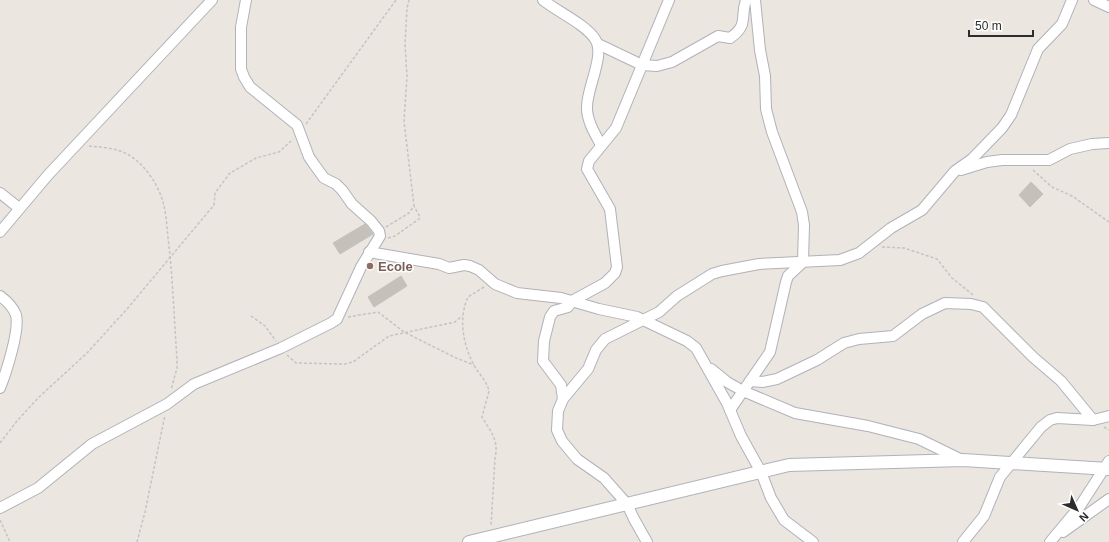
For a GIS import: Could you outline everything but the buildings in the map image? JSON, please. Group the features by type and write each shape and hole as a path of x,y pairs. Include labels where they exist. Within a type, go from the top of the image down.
{"street":[{"path":"0,232 19,208 212,0"},
{"path":"0,508 38,488 92,444 167,404 194,384 281,348 331,323 336,319 380,233 352,204 336,184 324,178 309,157 297,124 250,87 244,77 241,69 241,27 246,0"},
{"path":"543,0 581,26 594,38 598,44 642,65 657,66 672,62 718,36 730,38 743,25 744,6 746,0"},
{"path":"647,542 634,519 628,504 604,478 577,460 562,441 557,430 556,423 563,399 562,385 543,361 544,341 550,317 554,311 568,307 572,301 605,284 615,273 617,267 610,209 587,169 589,161 616,128 669,0"},
{"path":"730,410 770,352 788,276 803,262 804,226 802,212 772,132 766,109 765,76 760,50 755,0"},
{"path":"563,399 588,368 600,344 659,312 683,292 712,274 759,264 840,260 859,253 891,228 922,210 955,171 972,159 1002,128 1011,115 1038,49 1062,24 1072,0"},
{"path":"1094,0 1109,7"},
{"path":"598,44 598,59 589,87 587,106 588,115 601,145"},
{"path":"955,171 987,162 1024,159 1049,160 1070,149 1092,144 1109,143"},
{"path":"0,193 19,208"},
{"path":"369,252 439,264 449,268 464,265 470,266 479,270 495,284 517,293 561,298 645,320 687,341 696,348 707,365 730,410 741,436 761,472 771,498 784,520 813,542"},
{"path":"0,296 10,304 16,319 10,355 0,388"},
{"path":"750,381 762,382 777,379 817,360 844,343 859,339 884,338 893,336 922,314 945,303 971,304 983,307 1032,357 1061,381 1093,420"},
{"path":"707,365 727,382 743,391 795,413 868,426 919,439 963,460"},
{"path":"963,542 984,516 996,483 1041,427 1050,420 1057,418 1093,420 1109,416"},
{"path":"469,542 488,540 628,504 789,466 963,460 1107,466"},
{"path":"1053,539 1080,506 1107,466"},
{"path":"1053,539 1109,499"}],"path":[{"path":"0,443 38,398 87,353 214,205 215,193 230,173 256,158 279,152 300,132 331,92 343,72 355,58 396,0"},
{"path":"410,0 407,8 405,45 408,76 404,120 414,206 420,217 417,221 389,238 380,233 409,214 414,206"},
{"path":"78,145 123,152 139,163 158,189 164,203 170,256 177,368 167,404 145,512 137,542"},
{"path":"1024,159 1035,173 1052,187 1072,196 1109,222"},
{"path":"881,247 892,246 904,248 937,259 952,278 975,296 983,307"},
{"path":"488,540 492,518 495,458 498,448 496,440 482,417 489,391 488,386 474,365 466,343 462,316 466,302 472,293 495,284"},
{"path":"331,323 355,315 378,312 404,332 456,358 474,365"},
{"path":"251,316 264,326 288,358 296,363 345,364 353,362 389,336 455,322 462,316"},
{"path":"0,520 10,542"}],"place":[{"name":"Ecole","path":"370,266"}]}
